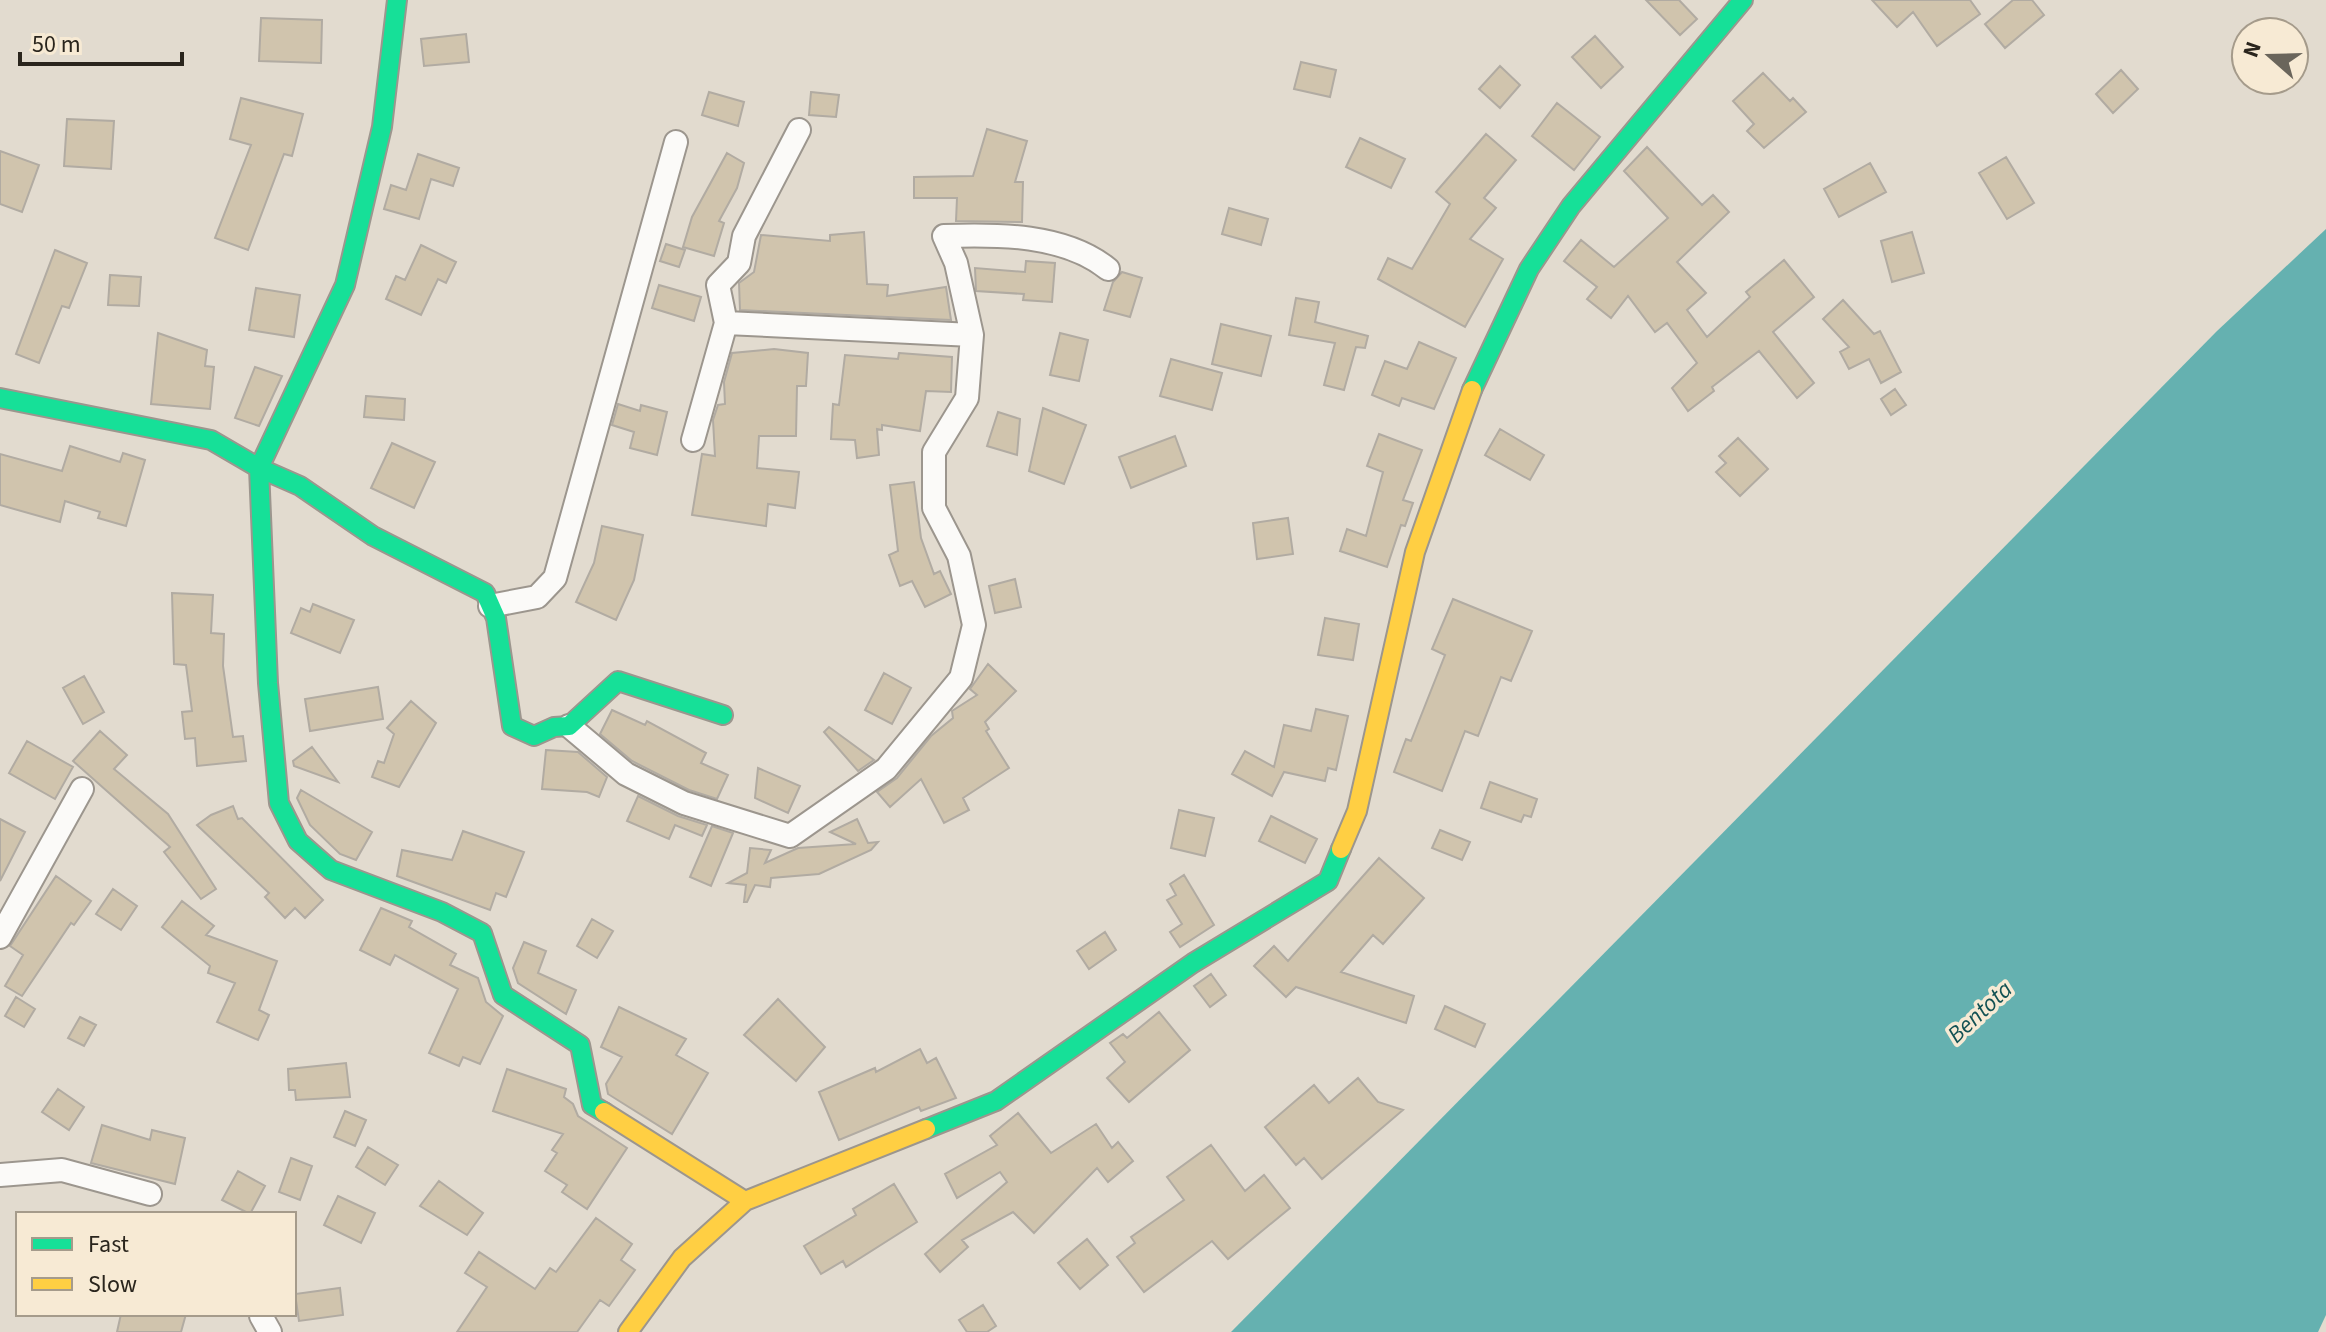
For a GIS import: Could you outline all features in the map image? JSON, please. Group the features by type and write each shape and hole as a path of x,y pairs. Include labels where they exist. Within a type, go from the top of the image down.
{"street":[{"path":"397,0 382,127 345,285 259,468 268,683 279,803 298,841 331,870 442,912 482,933 503,995 580,1045 592,1105 745,1201"},
{"path":"628,1332 682,1258 745,1201 996,1101 1193,963 1328,881 1357,811 1415,552 1472,391 1529,269 1571,206 1743,0"},
{"path":"693,440 726,323 718,285 739,263 744,236 799,130"},
{"path":"490,606 537,597 555,578 676,142"},
{"path":"569,726 638,780 684,803 790,836 886,769 961,678 974,625 959,556 934,508 934,452 967,398 972,335 956,263 944,236 1024,238 1092,255 1108,269"},
{"path":"726,323 972,335"},
{"path":"0,398 211,440 259,468 300,486 373,536 485,593 496,618 512,726 534,736 554,727 569,726 618,681 723,715"},
{"path":"0,937 82,789"},
{"path":"0,1175 62,1170 150,1194"}],"water":[{"name":"Bentota","path":"2326,229 2326,1315 2318,1332 1231,1332 2217,331"}],"building":[{"path":"1646,0 1679,0 1697,19 1680,35"},
{"path":"1872,0 1970,0 1980,14 1937,46 1913,12 1897,27"},
{"path":"2013,0 2032,0 2044,15 2005,48 1985,24"},
{"path":"261,18 322,20 321,63 259,61"},
{"path":"466,34 469,62 424,66 421,39"},
{"path":"1595,36 1623,67 1601,88 1572,57"},
{"path":"1301,62 1336,70 1330,97 1294,89"},
{"path":"1500,66 1520,85 1500,108 1479,89"},
{"path":"2121,70 2138,89 2113,113 2096,94"},
{"path":"1763,73 1790,101 1793,98 1806,112 1764,148 1747,131 1754,124 1733,101"},
{"path":"709,92 744,102 738,126 702,115"},
{"path":"811,92 839,95 836,117 809,115"},
{"path":"241,98 303,114 292,156 284,154 248,250 215,238 251,145 230,139"},
{"path":"1557,103 1600,137 1574,170 1532,136"},
{"path":"67,119 114,121 111,169 64,166"},
{"path":"987,129 1027,141 1015,182 1023,182 1022,222 956,221 957,198 914,198 914,177 973,176"},
{"path":"1486,134 1516,160 1484,198 1496,208 1470,239 1503,259 1465,327 1378,279 1388,258 1412,269 1450,204 1436,192"},
{"path":"1360,138 1405,159 1391,188 1346,167"},
{"path":"1647,147 1702,205 1713,195 1729,212 1677,262 1706,293 1687,310 1707,337 1750,297 1746,292 1784,260 1814,297 1773,332 1814,383 1797,398 1759,351 1712,387 1714,391 1688,411 1672,388 1697,363 1667,323 1655,332 1628,296 1611,318 1587,299 1597,287 1564,261 1581,240 1614,267 1668,218 1624,171"},
{"path":"0,151 39,165 22,212 0,204"},
{"path":"727,153 744,163 737,188 719,221 724,223 714,256 683,247 692,217"},
{"path":"418,154 459,168 453,186 431,179 419,219 384,209 391,185 406,190"},
{"path":"2006,157 2034,203 2007,219 1979,173"},
{"path":"1870,163 1886,192 1839,217 1824,189"},
{"path":"1229,208 1268,219 1261,245 1222,234"},
{"path":"864,232 867,284 888,285 887,296 946,287 951,320 740,310 739,283 754,272 761,235 830,241 830,235"},
{"path":"1912,232 1924,273 1892,282 1881,241"},
{"path":"666,244 685,250 679,267 660,261"},
{"path":"421,245 456,262 446,283 438,279 421,315 386,299 396,276 405,280"},
{"path":"55,250 87,263 69,308 62,306 39,363 16,354"},
{"path":"1026,261 1055,263 1052,302 1023,300 1024,294 976,291 975,268 1025,272"},
{"path":"1122,272 1142,278 1130,317 1104,310 1113,282"},
{"path":"110,275 141,277 139,306 108,305"},
{"path":"659,285 701,297 694,321 652,308"},
{"path":"256,288 300,295 294,337 249,330"},
{"path":"1296,298 1319,302 1315,322 1368,336 1365,348 1356,347 1344,390 1324,385 1335,343 1289,335"},
{"path":"1843,300 1874,334 1880,331 1901,372 1881,383 1869,359 1849,369 1840,352 1849,347 1823,319"},
{"path":"1221,324 1271,336 1261,376 1212,364"},
{"path":"158,333 207,350 205,366 214,367 210,409 151,404"},
{"path":"1060,333 1088,340 1079,381 1050,375"},
{"path":"1419,342 1456,358 1434,409 1402,398 1399,406 1372,395 1385,361 1407,369"},
{"path":"774,349 808,353 806,386 797,386 796,436 759,436 757,468 799,472 795,508 768,504 766,526 692,515 702,454 715,456 713,420 718,405 725,404 724,382 732,353"},
{"path":"899,353 952,357 951,392 926,391 920,431 882,425 882,430 877,429 879,455 857,458 855,440 831,439 833,404 839,405 845,355 898,359"},
{"path":"1171,359 1222,373 1212,410 1160,396"},
{"path":"255,367 282,376 259,426 235,418"},
{"path":"1895,389 1906,405 1891,415 1881,399"},
{"path":"366,396 405,399 404,420 364,417"},
{"path":"618,404 640,411 641,405 667,412 657,455 630,448 634,432 612,425"},
{"path":"1043,408 1086,425 1064,484 1029,471"},
{"path":"998,412 1020,419 1017,455 987,446"},
{"path":"1500,429 1544,455 1530,480 1485,455"},
{"path":"1379,434 1422,450 1403,500 1413,503 1405,526 1401,525 1387,567 1340,551 1347,529 1366,536 1383,472 1367,466"},
{"path":"1175,436 1186,466 1131,488 1119,457"},
{"path":"1738,438 1768,469 1740,496 1716,472 1726,463 1719,456"},
{"path":"392,443 435,462 414,508 371,488"},
{"path":"70,446 120,462 123,453 145,460 126,526 98,518 100,512 65,501 60,522 0,505 0,454 62,471"},
{"path":"914,482 921,538 934,574 940,571 951,594 925,607 912,581 900,586 889,555 898,551 890,485"},
{"path":"1288,518 1293,554 1257,559 1253,523"},
{"path":"602,526 643,535 634,580 616,620 576,602 594,563"},
{"path":"1015,579 1021,607 995,613 989,586"},
{"path":"172,593 213,595 211,633 224,634 223,666 233,737 243,736 246,761 197,766 195,738 185,739 182,712 192,711 186,665 174,664"},
{"path":"1453,599 1532,631 1511,681 1501,677 1478,736 1465,731 1442,791 1394,772 1406,739 1411,741 1445,655 1432,649"},
{"path":"313,604 354,620 340,653 291,633 301,608 310,612"},
{"path":"1325,618 1359,624 1353,660 1318,655"},
{"path":"988,664 1016,691 985,722 989,729 986,731 1009,768 963,798 969,810 944,823 921,779 890,807 877,792 897,778 931,736 953,718 952,711 977,695 970,689"},
{"path":"884,673 911,688 892,724 865,710"},
{"path":"84,676 104,712 83,724 63,688"},
{"path":"378,687 383,719 310,731 305,699"},
{"path":"411,701 436,723 399,787 372,777 378,761 384,763 394,734 387,728"},
{"path":"1316,709 1348,716 1336,770 1328,768 1325,781 1284,772 1272,796 1232,774 1245,751 1274,767 1284,725 1311,731"},
{"path":"612,710 645,725 647,721 706,753 701,763 728,775 717,799 689,790 632,761 600,734"},
{"path":"829,727 874,760 858,771 824,732"},
{"path":"100,731 127,755 114,769 168,814 216,889 201,899 164,852 170,847 73,761"},
{"path":"27,741 73,767 55,799 9,773"},
{"path":"312,747 338,782 294,766 293,761"},
{"path":"546,750 578,752 607,777 599,797 587,792 542,789"},
{"path":"758,768 800,786 788,813 755,798"},
{"path":"1490,782 1537,799 1531,817 1524,815 1521,822 1481,808"},
{"path":"301,790 372,832 356,860 340,854 310,825 297,798"},
{"path":"638,796 678,816 707,825 702,836 675,825 669,839 627,821"},
{"path":"233,806 238,819 242,818 323,900 305,918 295,908 285,918 265,897 269,893 197,825"},
{"path":"1179,810 1214,818 1205,856 1171,848"},
{"path":"1271,816 1317,839 1305,863 1259,841"},
{"path":"0,819 25,832 0,881"},
{"path":"857,819 868,843 878,842 871,850 819,874 771,878 770,887 755,885 747,902 744,902 746,885 728,883 747,873 750,848 771,850 765,863 798,848 856,844 830,832"},
{"path":"712,826 733,833 711,886 690,877"},
{"path":"1440,830 1470,842 1462,860 1432,848"},
{"path":"463,831 524,852 506,897 496,893 490,910 397,876 402,850 452,860"},
{"path":"1379,858 1424,898 1383,944 1373,935 1341,972 1414,996 1406,1023 1296,987 1286,997 1254,966 1274,946 1288,961"},
{"path":"1184,875 1214,925 1180,947 1170,932 1182,924 1167,900 1176,895 1170,884"},
{"path":"56,876 91,901 74,925 71,923 22,996 5,986 23,955 10,946"},
{"path":"113,889 137,906 121,930 96,914"},
{"path":"182,901 214,926 206,935 277,961 259,1010 269,1015 258,1040 217,1022 235,983 208,973 210,966 162,927"},
{"path":"381,908 412,921 409,927 456,954 450,965 478,978 486,1002 503,1016 480,1064 463,1057 459,1066 429,1053 458,989 395,955 390,965 360,950"},
{"path":"592,919 613,931 597,958 577,946"},
{"path":"1105,932 1116,950 1089,969 1077,951"},
{"path":"524,942 546,951 538,973 576,990 566,1014 518,983 513,968"},
{"path":"1211,974 1226,995 1210,1007 1194,986"},
{"path":"16,997 35,1009 24,1027 5,1016"},
{"path":"778,999 825,1047 796,1081 744,1035"},
{"path":"1445,1006 1485,1024 1475,1047 1435,1029"},
{"path":"619,1007 686,1039 676,1055 708,1073 672,1134 608,1094 606,1084 622,1057 601,1047"},
{"path":"1159,1012 1190,1050 1129,1102 1107,1078 1125,1062 1110,1043 1123,1034 1127,1038"},
{"path":"80,1017 96,1025 84,1046 68,1038"},
{"path":"920,1049 927,1063 936,1058 956,1098 921,1111 919,1107 839,1140 819,1092 875,1068 876,1072"},
{"path":"346,1063 350,1097 296,1100 295,1090 289,1090 288,1069"},
{"path":"507,1069 566,1089 564,1097 573,1104 578,1116 627,1148 587,1209 562,1192 567,1185 545,1171 557,1153 552,1150 563,1134 493,1111"},
{"path":"1358,1078 1378,1102 1403,1110 1322,1179 1304,1158 1296,1165 1265,1127 1314,1085 1329,1103"},
{"path":"58,1089 84,1107 69,1130 42,1112"},
{"path":"345,1111 366,1120 355,1146 334,1137"},
{"path":"1018,1113 1051,1153 1096,1124 1112,1148 1118,1142 1133,1161 1108,1182 1097,1168 1034,1233 1013,1212 962,1240 968,1247 940,1272 925,1254 1007,1182 1000,1172 957,1198 945,1174 997,1145 990,1136"},
{"path":"102,1125 150,1140 152,1130 185,1138 175,1184 91,1163"},
{"path":"1211,1145 1245,1191 1264,1175 1290,1208 1228,1259 1212,1241 1144,1292 1117,1257 1135,1243 1131,1237 1184,1200 1167,1177"},
{"path":"368,1147 398,1165 385,1185 356,1167"},
{"path":"291,1158 312,1166 300,1200 279,1192"},
{"path":"238,1171 265,1186 251,1212 222,1200"},
{"path":"439,1181 483,1213 467,1235 420,1206"},
{"path":"894,1184 917,1222 846,1267 843,1261 821,1274 804,1246 856,1215 853,1209"},
{"path":"338,1196 375,1213 361,1243 324,1225"},
{"path":"596,1218 632,1244 621,1260 635,1270 609,1306 600,1300 577,1332 457,1332 487,1287 465,1273 479,1252 535,1289 550,1268 556,1272"},
{"path":"1087,1239 1108,1265 1080,1289 1058,1263"},
{"path":"340,1288 343,1315 299,1321 296,1294"},
{"path":"983,1305 996,1326 987,1332 967,1332 959,1320"},
{"path":"121,1316 185,1316 181,1332 117,1332"}],"traffic: fast":[{"path":"397,0 382,127 345,285 259,468 300,486 373,536 485,593 496,618 512,726 534,736 554,727 569,726 618,681 723,715"},
{"path":"1472,390 1529,269 1571,206 1743,0"},
{"path":"0,398 211,440 259,468 268,683 279,803 298,841 331,870 442,912 482,933 503,995 580,1045 592,1105 604,1112"},
{"path":"926,1129 996,1101 1193,963 1328,881 1341,849"}],"traffic: slow":[{"path":"1341,849 1357,811 1415,552 1472,390"},
{"path":"604,1112 745,1201"},
{"path":"628,1332 682,1258 745,1201 926,1129"}]}
